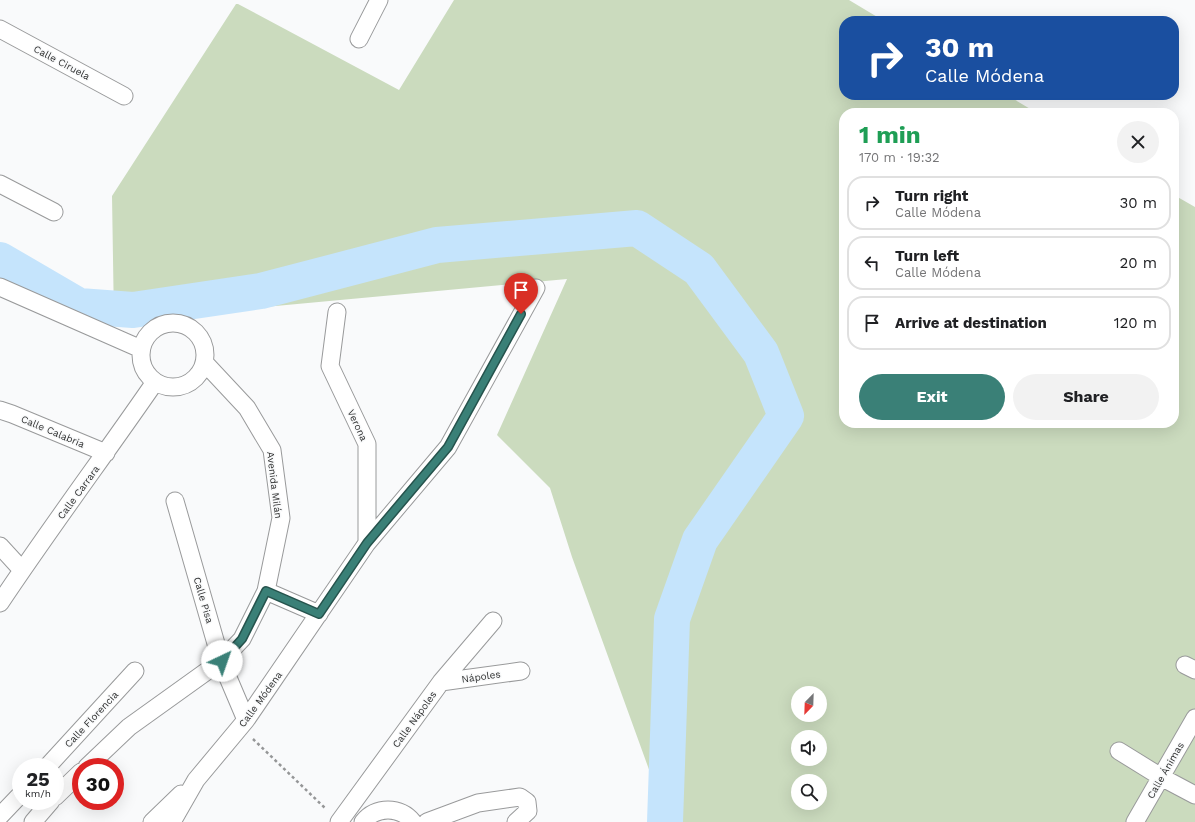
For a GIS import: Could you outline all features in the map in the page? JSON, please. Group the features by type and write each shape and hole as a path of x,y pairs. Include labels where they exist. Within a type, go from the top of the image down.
{"street":[{"path":"359,39 379,0"},
{"name":"Calle Ciruela","path":"0,29 124,96"},
{"path":"0,184 54,212"},
{"path":"0,287 141,349"},
{"name":"Calle Módena","path":"152,822 196,780 243,723 367,543 448,447 536,288"},
{"name":"Verona","path":"337,312 330,366 367,444 367,543"},
{"path":"169,323 179,323 189,327 202,342 205,352 204,362 200,372 194,379 175,387 165,386 155,382 148,376 140,358 141,349 144,339 151,331 159,326 169,323"},
{"name":"Avenida Milán","path":"96,758 129,727 222,661 242,639 266,591 281,518 272,450 247,408 204,362"},
{"name":"Calle Carrara","path":"0,603 155,382"},
{"name":"Calle Calabria","path":"0,410 106,453"},
{"name":"Calle Pisa","path":"175,501 222,661 243,723"},
{"path":"0,546 22,570"},
{"path":"266,591 319,614"},
{"name":"Calle Nápoles","path":"342,818 441,682 493,621"},
{"name":"Calle Florencia","path":"55,758 135,671"},
{"name":"Nápoles","path":"441,682 521,671"},
{"name":"Calle Ánimas","path":"1135,822 1195,718"},
{"path":"1119,751 1161,777 1195,795"},
{"path":"64,788 72,780"},
{"name":"Calle Módena","path":"172,822 196,780"},
{"path":"427,822 478,803 520,797 527,802 528,811 516,822"},
{"path":"0,816 12,803"},
{"path":"342,818 363,821 373,813 385,809 397,811 408,816 413,822"},
{"path":"33,822 43,810"}],"path":[{"path":"243,723 342,818"}],"green space":[{"path":"454,0 849,0 876,16 839,16 839,100 1015,100 1029,108 839,108 839,428 1179,428 1179,198 1195,207 1195,822 668,822 572,557 550,488 497,435 567,279 114,321 112,196 236,4 399,90"}],"waterway":[{"path":"0,260 79,306 133,310 261,291 437,245 637,228 699,269 761,353 786,416 700,540 672,619 665,822"}],"route":[{"path":"222,661 242,639 266,591 319,614 367,543 448,447 521,314"}]}
